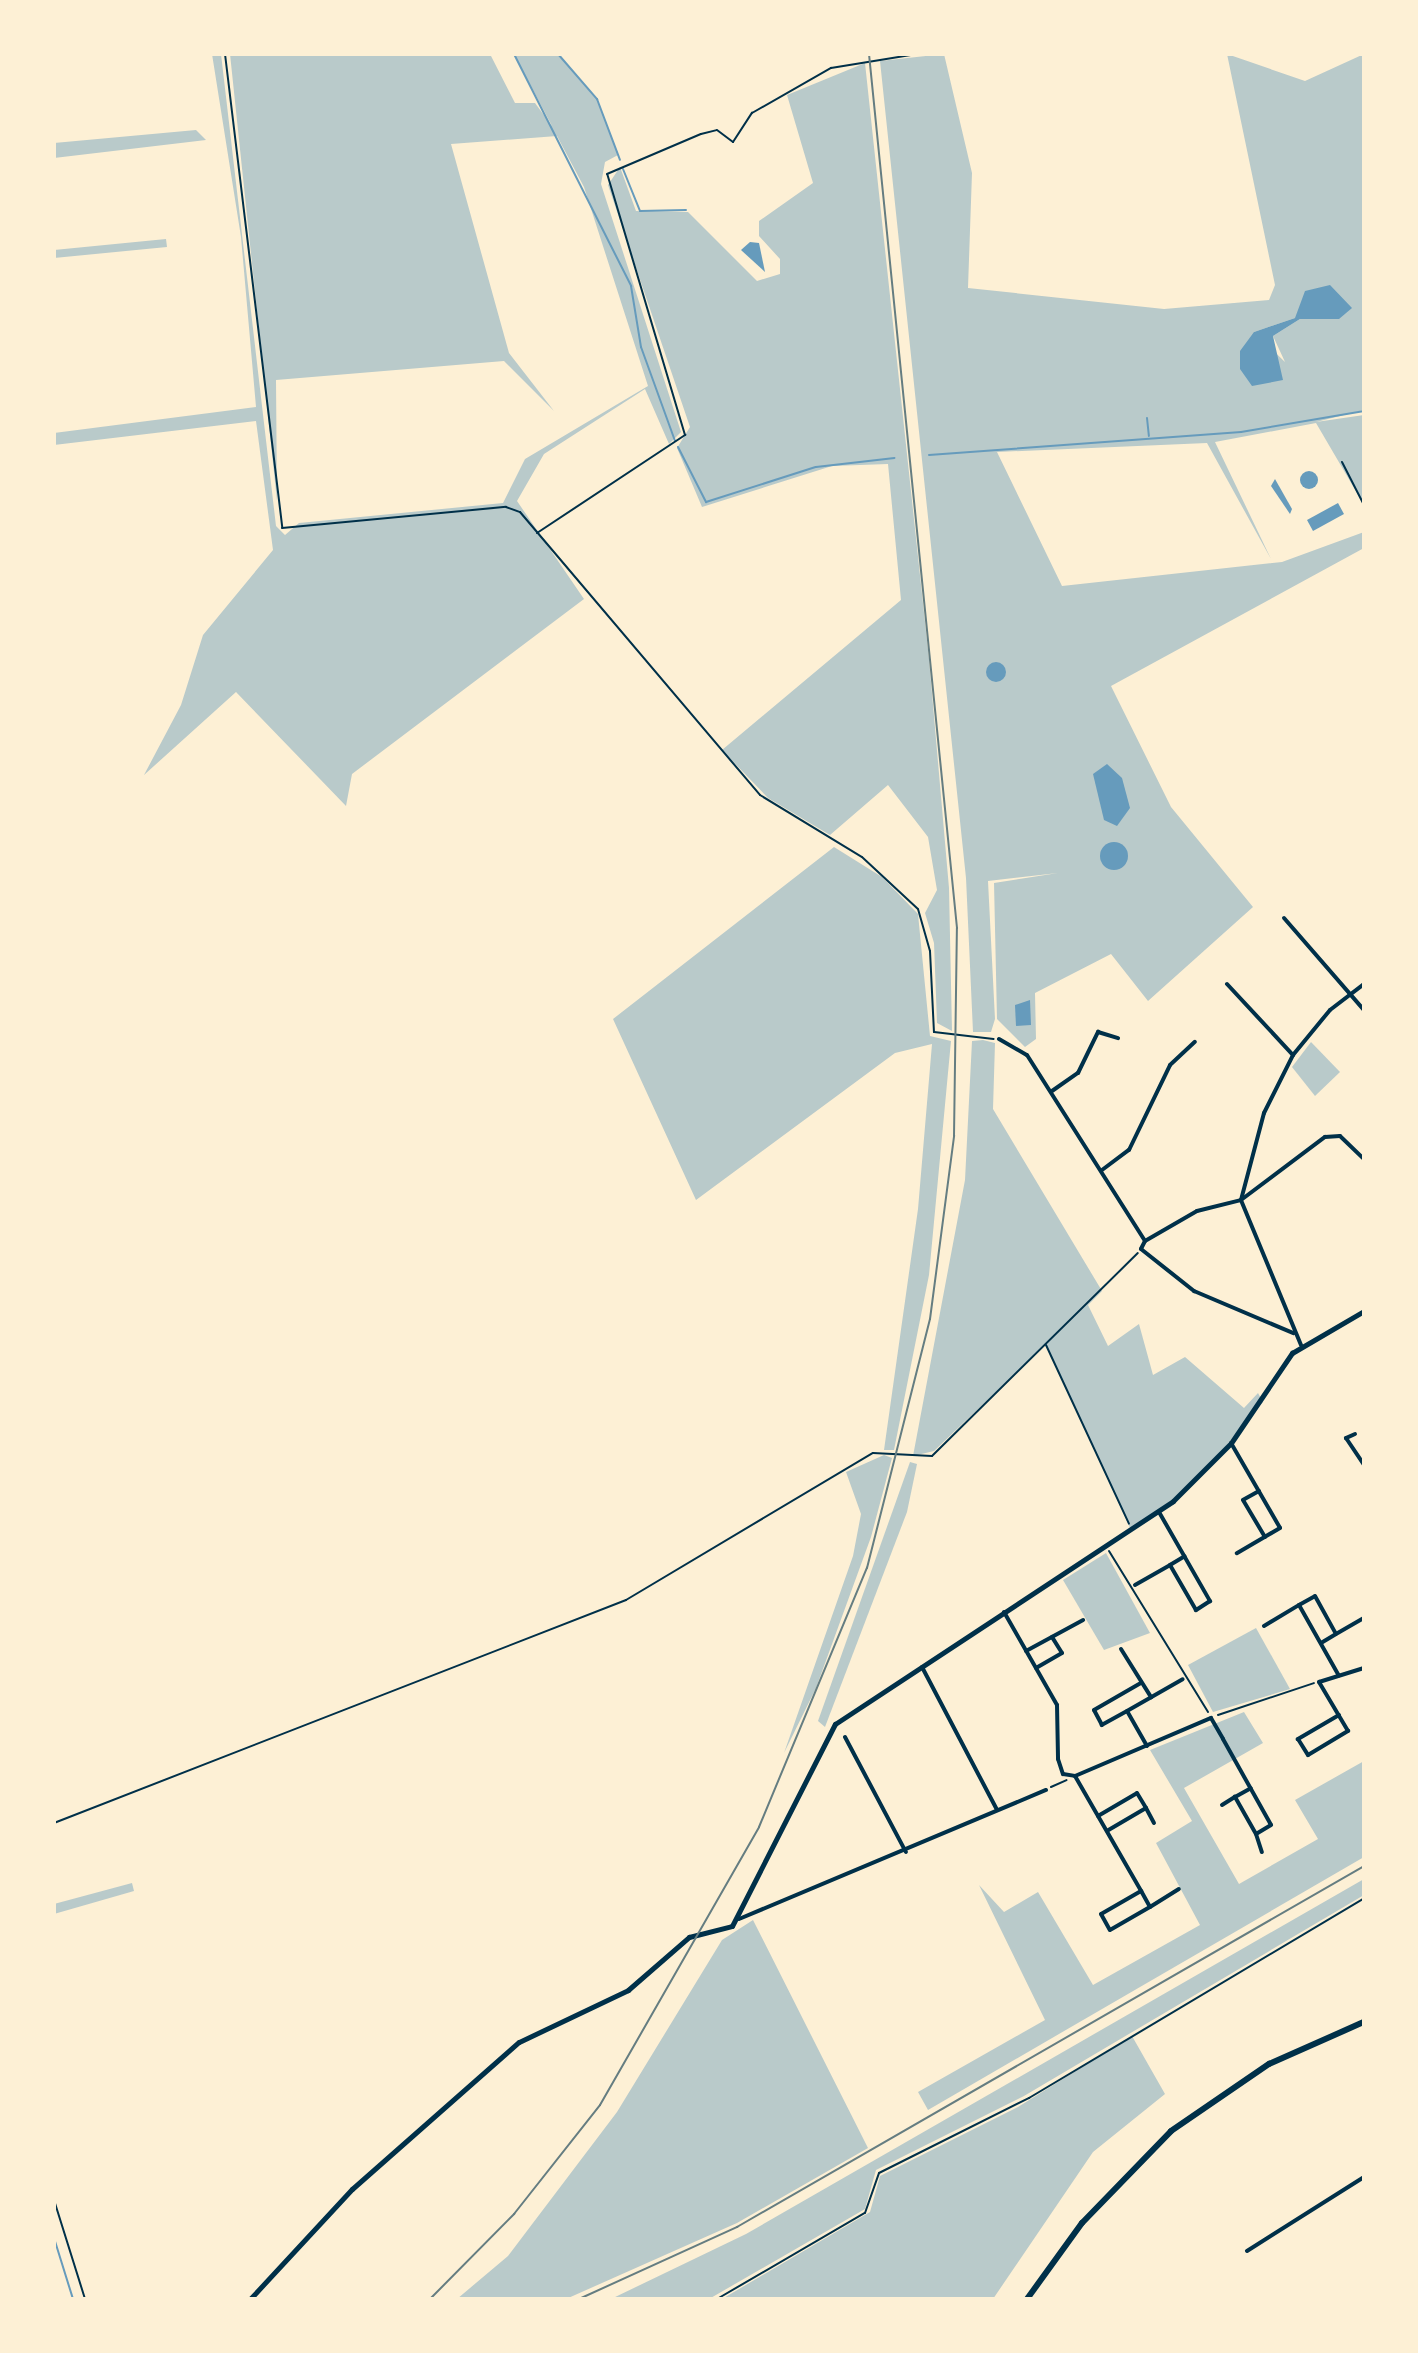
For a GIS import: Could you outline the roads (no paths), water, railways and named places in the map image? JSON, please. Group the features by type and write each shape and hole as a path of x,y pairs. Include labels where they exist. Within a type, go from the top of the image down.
{"main road":[{"path":"1029,2297 1082,2223 1171,2131 1269,2064 1364,2022"}],"street":[{"path":"1284,918 1364,1010"},
{"path":"1227,984 1293,1055"},
{"path":"1301,1345 1293,1333 1241,1200 1264,1113 1293,1055 1351,993 1364,984"},
{"path":"1052,1091 1078,1073 1098,1032 1118,1038"},
{"path":"999,1039 1027,1055 1145,1241"},
{"path":"1102,1170 1129,1150 1170,1065 1195,1042"},
{"path":"1293,1333 1229,1311 1141,1249 1145,1241 1197,1211 1241,1200 1269,1173 1334,1134 1364,1159"},
{"path":"739,1919 824,1737 921,1666 1159,1512 1231,1443 1301,1345 1364,1311"},
{"path":"1339,1442 1355,1434"},
{"path":"1346,1438 1364,1465"},
{"path":"1231,1443 1280,1528 1237,1553"},
{"path":"1259,1491 1243,1500 1265,1537"},
{"path":"1159,1512 1210,1601 1196,1610 1170,1565"},
{"path":"1135,1585 1185,1556"},
{"path":"1264,1626 1315,1596 1336,1634"},
{"path":"1299,1605 1339,1676"},
{"path":"1004,1612 1057,1705 1058,1759 1063,1774 1075,1776 1211,1718 1271,1825 1256,1834"},
{"path":"1321,1643 1364,1618"},
{"path":"1026,1651 1083,1620"},
{"path":"1036,1668 1062,1653 1052,1637"},
{"path":"1121,1649 1151,1697"},
{"path":"921,1666 997,1810"},
{"path":"1339,1715 1298,1739 1308,1755 1348,1731 1339,1715 1319,1682 1364,1668"},
{"path":"1141,1683 1094,1710 1102,1725 1183,1679"},
{"path":"1127,1711 1147,1746"},
{"path":"845,1737 906,1852"},
{"path":"1075,1776 1150,1907"},
{"path":"1222,1805 1251,1788"},
{"path":"250,2299 352,2189 504,2054 641,1982 685,1939 906,1852 1046,1790"},
{"path":"1098,1816 1137,1793 1154,1823"},
{"path":"1235,1797 1256,1834 1262,1852"},
{"path":"1107,1831 1146,1808"},
{"path":"1141,1891 1101,1914 1110,1930 1179,1889"},
{"path":"1247,2251 1364,2177"}],"lane":[{"path":"1342,462 1364,505"},
{"path":"1187,2299 1198,2299"}],"water":[{"path":"750,242 759,243 765,272 741,250"},
{"path":"1330,285 1352,308 1339,319 1300,319 1273,336 1283,380 1252,386 1240,369 1240,351 1254,332 1295,318 1305,291"},
{"path":"1309,471 1318,480 1309,489 1300,480"},
{"path":"1275,479 1292,509 1290,514 1271,486"},
{"path":"1338,503 1344,514 1313,531 1307,520"},
{"path":"996,662 1003,665 1006,672 1003,679 996,682 989,679 986,672 989,665"},
{"path":"1107,764 1122,778 1130,808 1117,826 1104,820 1093,774"},
{"path":"1114,842 1124,846 1128,856 1124,866 1114,870 1104,866 1100,856 1104,846"},
{"path":"1030,1000 1031,1025 1016,1026 1015,1005"}],"waterway":[{"path":"514,54 631,286 641,347 675,441"},
{"path":"558,54 597,99 620,160"},
{"path":"623,169 640,211 686,210"},
{"path":"929,455 1241,432 1364,411"},
{"path":"1147,418 1149,436"},
{"path":"678,447 706,502 816,467 894,458"},
{"path":"54,2238 73,2299"}],"railway":[{"path":"430,2299 514,2214 600,2105 759,1827 867,1568 930,1319 954,1136 957,928 869,54"},
{"path":"579,2299 737,2227 1364,1866"}]}
